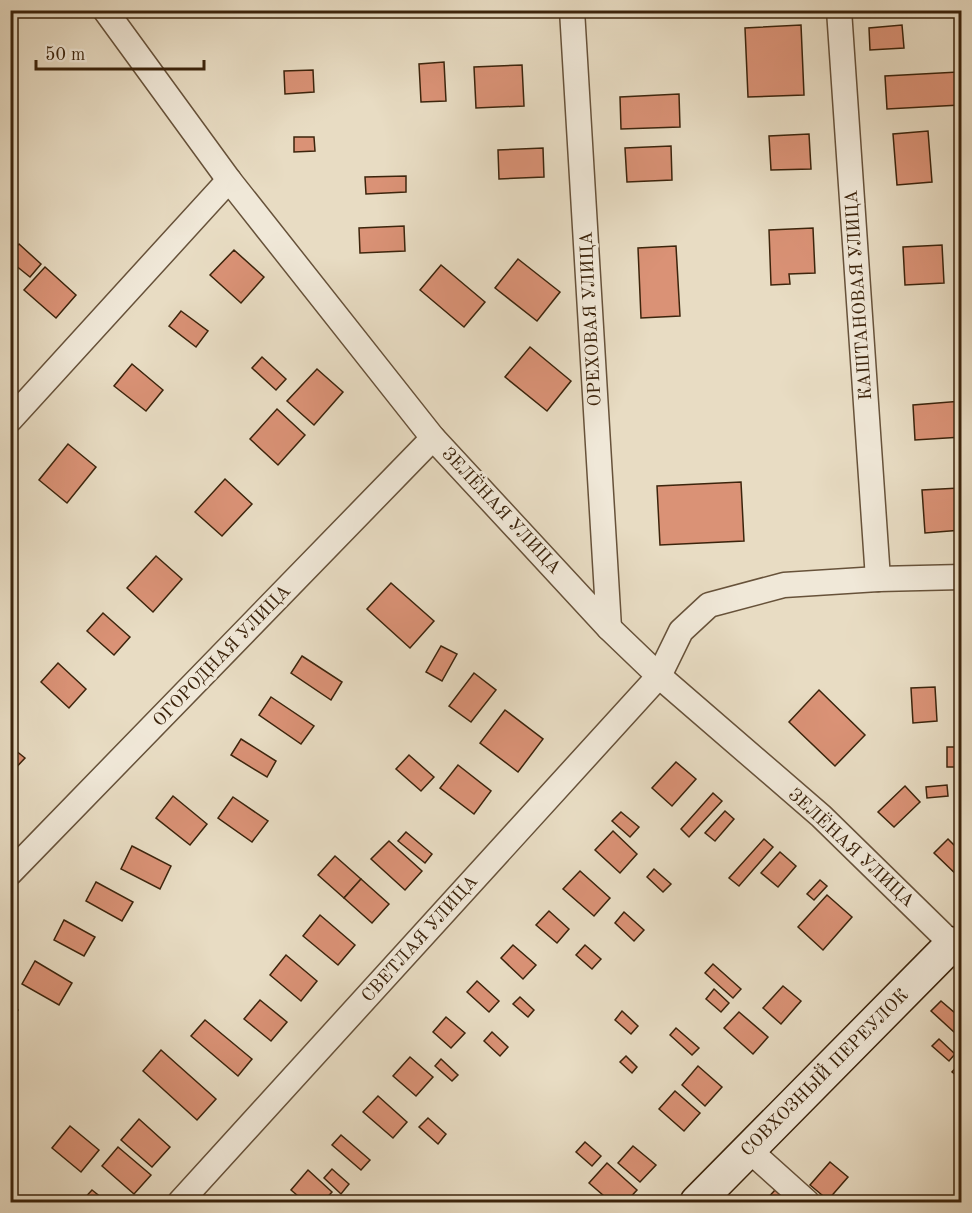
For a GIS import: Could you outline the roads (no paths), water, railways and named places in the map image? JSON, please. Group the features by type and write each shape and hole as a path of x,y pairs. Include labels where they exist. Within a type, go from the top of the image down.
{"street":[{"name":"ЗЕЛЁНАЯ УЛИЦА","path":"105,10 229,180 434,438 609,628 659,676 821,816 957,948"},
{"name":"ОРЕХОВАЯ УЛИЦА","path":"573,10 609,628"},
{"name":"КАШТАНОВАЯ УЛИЦА","path":"839,10 878,579"},
{"path":"10,420 229,180"},
{"name":"ОГОРОДНАЯ УЛИЦА","path":"10,873 434,438"},
{"name":"СВЕТЛАЯ УЛИЦА","path":"180,1203 659,676 681,631 709,605 784,585 962,577"},
{"name":"СОВХОЗНЫЙ ПЕРЕУЛОК","path":"697,1203 957,948"},
{"path":"749,1150 807,1203"}]}
